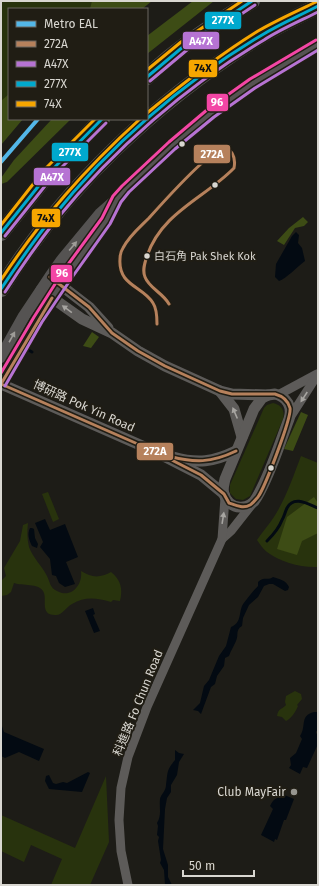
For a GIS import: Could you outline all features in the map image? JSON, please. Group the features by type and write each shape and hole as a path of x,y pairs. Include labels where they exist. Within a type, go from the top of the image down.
{"highway":[{"path":"148,76 160,64 195,38 252,1"},
{"path":"148,118 188,86 255,39 318,6"},
{"path":"1,233 49,173 101,120"},
{"path":"1,289 26,252 72,194 146,120"}],"main road":[{"path":"1,357 24,316 50,277 100,214 155,161 203,118 256,80 318,44"},
{"path":"1,384 52,298 106,220 117,199"}],"street":[{"path":"50,277 89,307 112,333"},
{"path":"41,290 82,319 112,333 138,351 165,366 220,392 232,394 273,395"},
{"name":"科進路 Fo Chun Road","path":"128,885 121,851 119,820 121,788 128,757 150,700 222,539 223,490 225,479 254,409 262,398 273,395 318,374"},
{"name":"科進路 Fo Chun Road","path":"289,419 318,374"},
{"name":"博研路 Pok Yin Road","path":"1,384 100,426 156,452 201,476 224,496"},
{"path":"220,392 234,409 242,437"},
{"name":"科進路 Fo Chun Road","path":"222,539 231,531 258,497 289,419 291,411 288,403 284,398 273,395"},
{"name":"博研路 Pok Yin Road","path":"156,452 177,458 203,462 222,458 236,451"},
{"path":"224,496 232,505 241,507 249,506 258,497"}],"green space":[{"path":"1,1 135,1 126,8 8,8 8,120 1,129"},
{"path":"92,1 152,1 143,8 90,8"},
{"path":"193,1 214,1 148,53 148,35"},
{"path":"8,95 8,120 22,120 1,145 1,101"},
{"path":"51,120 70,120 7,182 1,184 1,178 14,160"},
{"path":"303,217 308,222 304,226 295,228 284,245 277,241 289,228"},
{"path":"92,332 99,337 91,348 83,346"},
{"path":"273,403 279,405 282,409 284,413 283,419 250,496 243,500 236,499 230,493 230,485 264,408"},
{"path":"301,412 308,415 293,451 284,449"},
{"path":"301,456 318,463 318,567 298,565 278,559 266,551 257,540 278,510"},
{"path":"48,492 59,519 53,522 42,494"},
{"path":"314,497 318,503 318,533 302,541 297,555 277,549 287,517"},
{"path":"28,523 27,535 29,547 53,588 62,593 71,592 78,586 81,571 89,575 96,576 111,572 117,578 120,585 120,601 113,600 111,602 91,598 86,599 77,601 70,605 62,613 55,615 50,614 45,609 44,594 41,588 14,583 11,592 7,595 1,596 1,581 6,576 4,568 20,541 23,525"},
{"path":"295,691 301,694 302,699 297,705 298,706 293,715 286,721 282,717 277,716 279,710 286,705 286,696"},
{"path":"106,776 109,842 90,885 51,885 62,859 31,845 24,862 1,851 1,815 75,848"}],"shaded area":[{"path":"296,232 299,235 298,243 302,248 305,261 279,281 275,277 276,264 292,236"},
{"path":"45,519 50,530 65,524 78,557 66,562 75,584 65,587 59,583 56,576 52,575 50,559 40,547 43,542 35,523"},
{"path":"30,528 34,529 35,538 38,544 37,548 32,546 30,542"},
{"path":"273,577 286,583 289,587 288,590 285,591 273,584 264,586 258,597 249,605 243,618 242,626 238,631 237,639 229,656 225,658 224,666 217,676 215,684 211,687 201,714 198,711 193,710 200,703 204,686 209,680 219,656 226,646 231,627 238,621 242,606 258,586 258,582 262,579 269,579"},
{"path":"93,608 95,614 93,615 100,631 94,633 85,611"},
{"path":"314,712 318,712 318,729 316,732 318,744 307,768 303,767 300,774 289,768 291,765 290,758 296,753 302,739 300,736 306,716"},
{"path":"1,723 4,732 44,749 39,761 19,752 5,758 1,756"},
{"path":"175,750 184,754 179,762 177,775 171,785 171,792 167,798 165,809 163,849 168,865 168,877 172,885 165,885 164,870 160,863 161,860 158,841 159,837 157,835 157,823 160,814 160,799 166,787 167,774 175,760"},
{"path":"88,772 90,773 82,792 49,789 45,781 46,776 49,775 53,783 67,783"},
{"path":"282,794 294,799 277,840 275,839 274,842 261,835 273,809 270,806 271,803"}],"waterway":[{"path":"25,348 32,352"},
{"path":"267,541 278,529 287,508 293,502 297,501 306,503 318,508"}],"metro line":[{"name":"EAL","path":"1,162 37,120"}],"transit line":[{"name":"74X","path":"148,69 181,42 242,1"},
{"name":"277X","path":"148,76 184,46 252,1"},
{"name":"74X","path":"148,112 201,70 243,40 272,23 316,2"},
{"name":"A47X","path":"150,81 187,50 255,5"},
{"name":"277X","path":"148,118 204,73 233,53 269,31 318,6"},
{"name":"A47X","path":"5,292 43,237 78,194 102,168 152,121 179,98 235,58 277,32 318,12"},
{"name":"96","path":"1,373 64,270 102,218 113,196 122,186 169,142 208,109 250,79 316,40"},
{"name":"A47X","path":"5,386 42,322 110,224 121,202 129,192 175,149 214,117 255,88 318,50"},
{"name":"74X","path":"1,225 45,169 94,120"},
{"name":"277X","path":"1,233 49,173 101,120"},
{"name":"74X","path":"1,280 16,257 65,195 139,120"},
{"name":"277X","path":"1,289 39,235 74,191 146,120"},
{"name":"A47X","path":"5,236 53,176 106,123"},
{"name":"272A","path":"157,324 156,310 149,297 132,285 123,275 120,268 122,250 131,236 195,169 214,153 219,150 227,149 234,157 234,168 223,179 173,217 154,241 147,256 144,269 145,277 169,304"},
{"name":"272A","path":"1,384 156,452 201,475 224,494 229,503 245,507 251,504 258,497 261,491 287,424 290,408 286,401 282,397 275,394 232,394 220,391 165,366 138,351 112,333 89,307 50,277"},
{"name":"272A","path":"1,384 52,298"},
{"name":"272A","path":"168,456 186,460 203,461 219,458 236,451"}],"place":[{"name":"白石角 Pak Shek Kok","path":"147,256"},
{"name":"Club MayFair","path":"294,792"}]}
